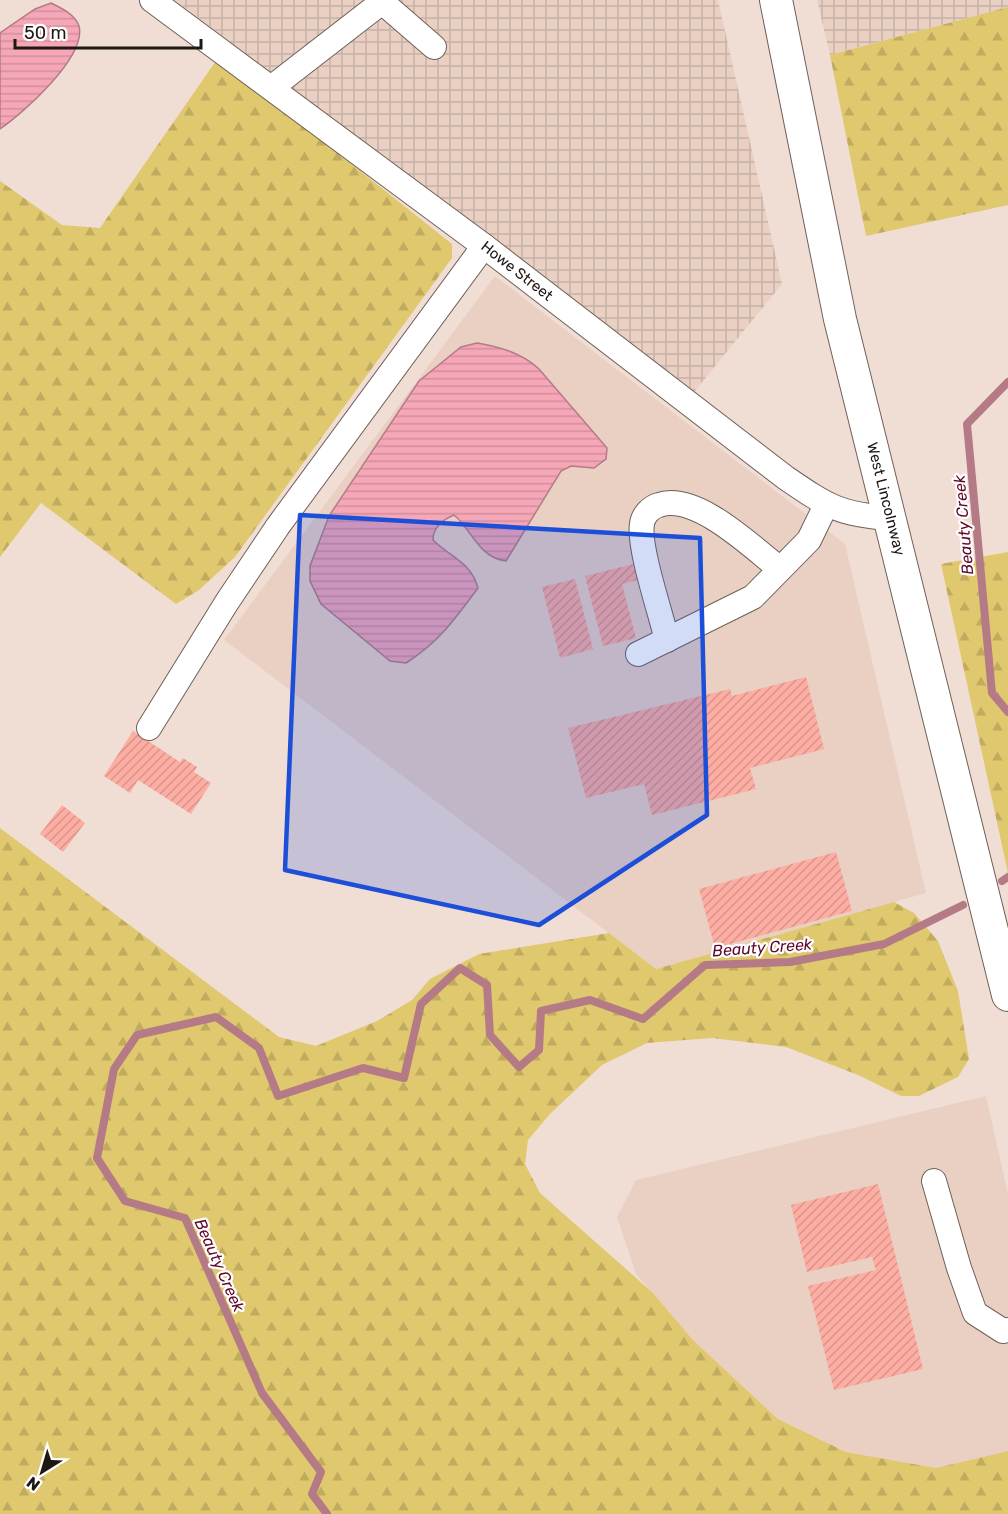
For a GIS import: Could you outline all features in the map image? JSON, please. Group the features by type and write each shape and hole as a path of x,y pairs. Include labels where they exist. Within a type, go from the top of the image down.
{"main road":[{"name":"West Lincolnway","path":"776,0 840,319 1008,995"}],"street":[{"name":"Howe Street","path":"152,0 484,246 786,478 826,505 856,516 891,518"},
{"path":"271,88 383,1 434,47"},
{"path":"149,728 227,602 278,526 484,246"},
{"path":"667,640 643,550 642,525 653,507 665,502 684,504 707,514 780,569"},
{"path":"638,654 753,597 809,540 826,505"},
{"path":"934,1181 958,1268 975,1313 1003,1331 1008,1330"}],"highlighted area":[{"path":"300,515 700,538 707,815 539,925 285,870"}],"shaded area":[{"path":"175,0 718,0 782,284 694,392"},
{"path":"817,0 1008,0 1008,7 830,55"},
{"path":"51,3 63,9 77,22 79,39 73,53 51,84 0,129 0,33 35,9"},
{"path":"495,276 845,544 926,893 656,969 224,640"},
{"path":"477,343 510,352 539,369 607,448 606,459 594,468 571,466 561,471 506,561 489,555 482,549 454,515 439,524 433,540 465,566 475,579 478,588 454,620 428,647 406,663 390,661 321,604 310,581 310,566 329,516 419,381 461,347"},
{"path":"986,1096 1008,1194 1008,1451 936,1468 846,1452 778,1419 693,1340 636,1274 617,1217 636,1180"}],"green space":[{"path":"1008,7 1008,205 866,236 830,55"},
{"path":"218,58 452,244 452,258 235,557 199,590 176,604 41,503 0,557 0,181 62,225 100,228"},
{"path":"1008,552 1008,873 941,564"},
{"path":"0,828 279,1037 316,1046 377,1021 412,1000 430,979 479,954 609,933 656,969 894,902 914,913 938,941 958,991 969,1059 958,1077 919,1096 901,1096 858,1075 786,1047 712,1038 647,1043 602,1065 550,1114 528,1140 525,1164 540,1193 652,1292 693,1340 778,1419 846,1452 936,1468 1008,1451 1008,1514 0,1514"}],"building":[{"path":"634,564 638,580 622,584 636,638 603,646 585,576"},
{"path":"575,579 593,649 560,658 542,587"},
{"path":"806,677 824,749 750,768 756,789 652,815 644,784 586,798 568,728 730,689 732,696"},
{"path":"133,731 180,762 183,758 197,767 194,772 211,783 191,814 138,780 130,793 104,776"},
{"path":"62,805 85,823 63,852 40,834"},
{"path":"836,852 852,911 715,948 699,889"},
{"path":"878,1184 923,1369 834,1390 808,1286 876,1270 872,1257 807,1272 791,1205"}],"waterway":[{"name":"Beauty Creek","path":"1008,382 967,424 992,693 1008,712"},
{"name":"Beauty Creek","path":"1002,881 1008,877"},
{"name":"Beauty Creek","path":"327,1514 312,1494 321,1472 262,1393 185,1218 125,1201 97,1158 114,1069 137,1035 216,1017 259,1048 278,1096 363,1068 404,1078 421,1004 460,968 487,985 490,1035 519,1067 539,1050 541,1011 590,1000 643,1019 705,965 790,962 884,944 963,905"}]}
